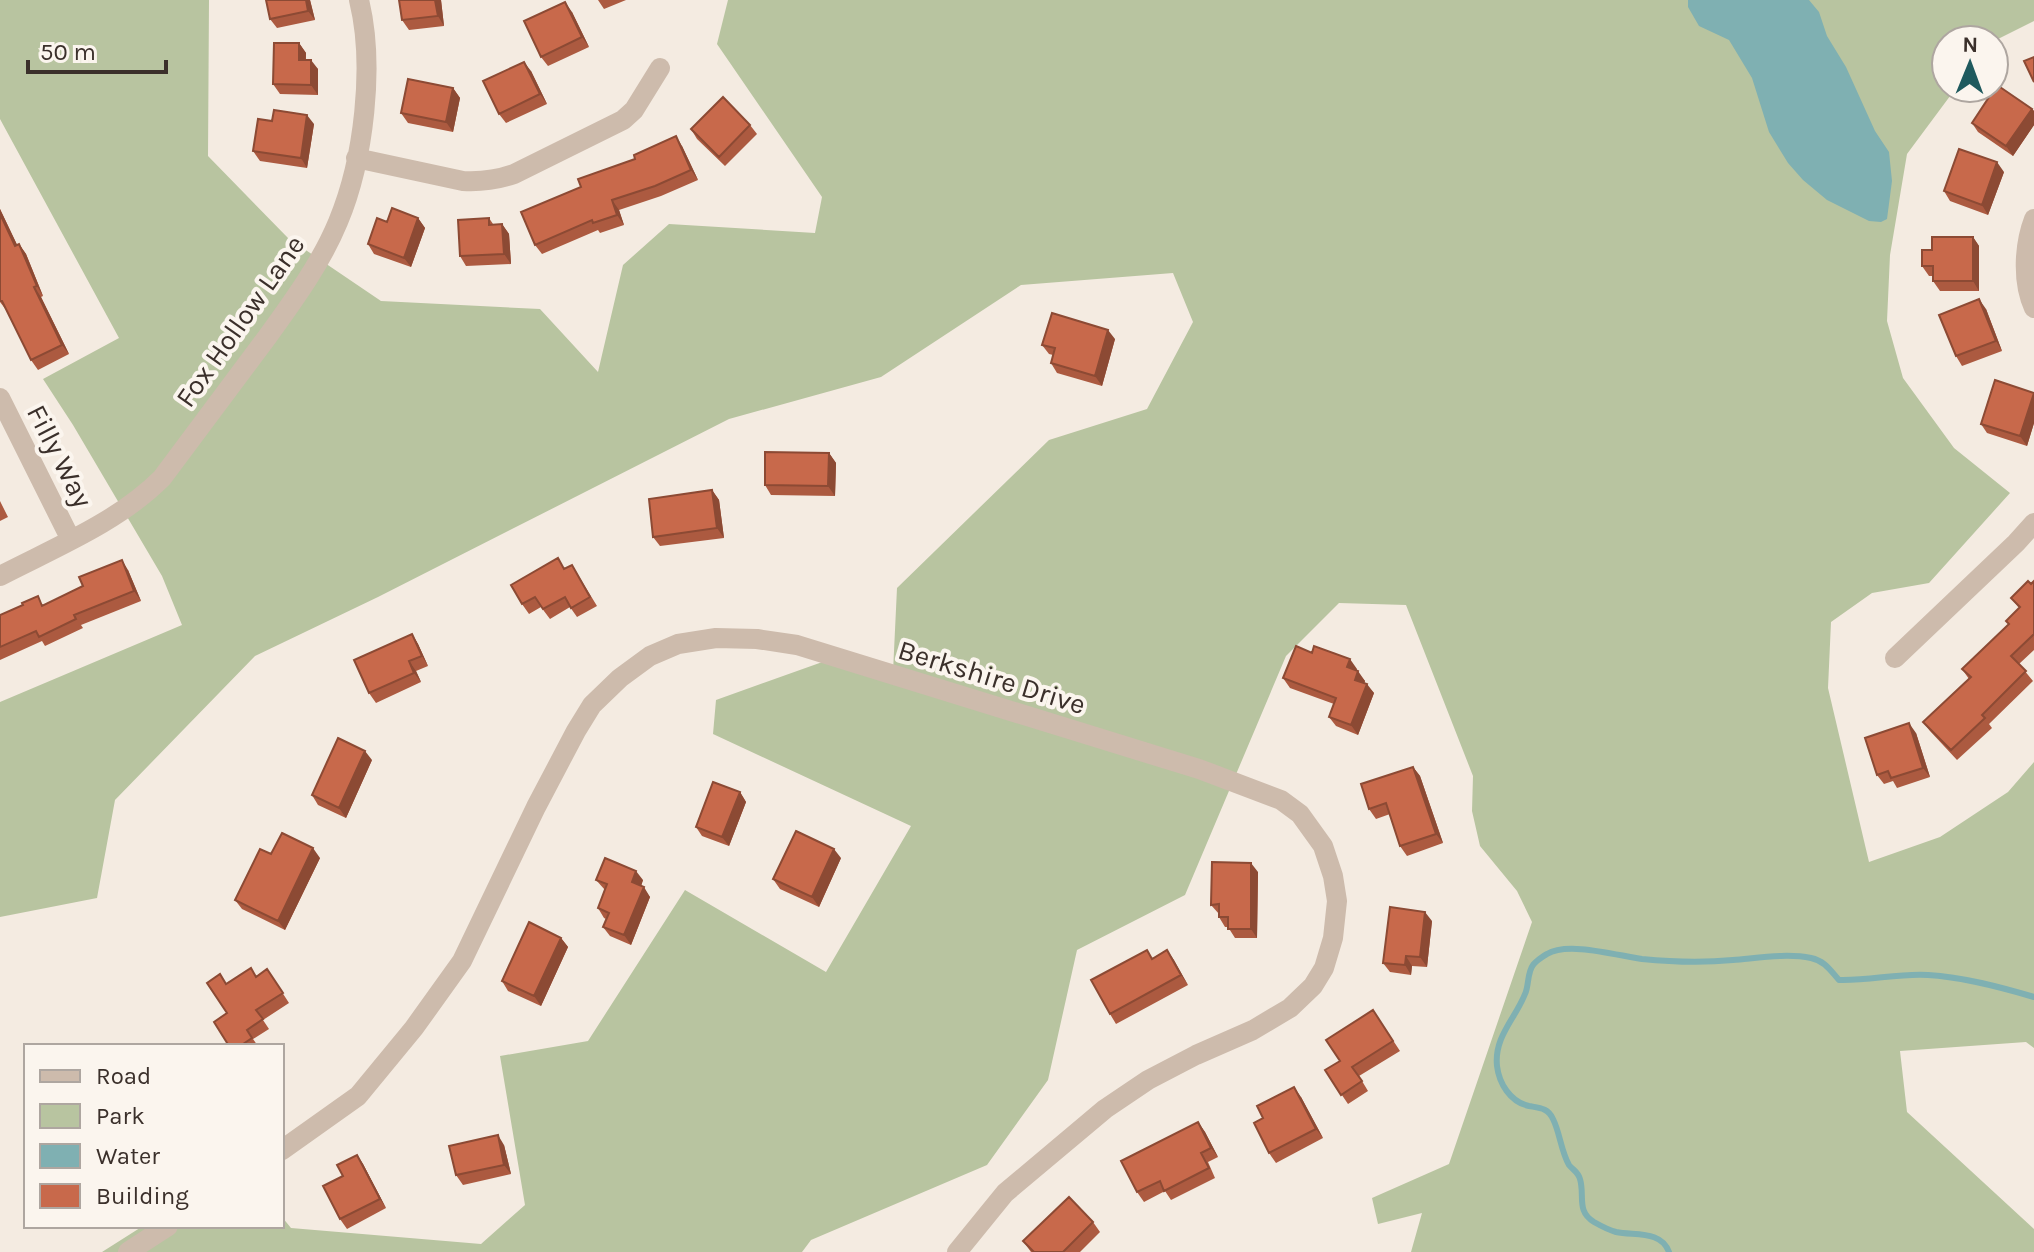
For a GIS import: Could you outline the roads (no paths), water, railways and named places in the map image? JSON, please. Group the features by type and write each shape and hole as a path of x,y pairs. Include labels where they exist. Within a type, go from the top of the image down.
{"street":[{"name":"Fox Hollow Lane","path":"0,576 126,509 162,478 294,300 324,252 339,221 350,186 365,110 365,35 359,0"},
{"path":"356,158 463,181 501,178 623,120 634,110 660,68"},
{"path":"2034,219 2026,265 2034,308"},
{"name":"Filly Way","path":"0,398 71,540"},
{"path":"1895,658 2034,523"},
{"name":"Berkshire Drive","path":"284,1149 358,1096 414,1028 462,961 536,807 592,705 620,678 650,656 678,644 716,638 757,639 797,645 1199,769 1281,800 1300,814 1323,846 1333,876 1337,901 1333,938 1324,968 1313,986 1290,1008 1253,1030 1148,1080 1105,1109 1005,1193 957,1252"},
{"path":"128,1252 165,1228"}],"water":[{"path":"1688,0 1809,0 1819,12 1827,36 1846,67 1875,131 1889,152 1892,181 1887,219 1869,221 1827,200 1803,180 1788,163 1769,132 1752,78 1729,40 1699,26 1688,7"}],"waterway":[{"path":"1669,1252 1654,1237 1616,1232 1588,1218 1583,1208 1580,1179 1566,1160 1551,1115 1516,1100 1500,1079 1497,1066 1499,1046 1525,994 1531,968 1541,958 1556,950 1567,949 1676,961 1802,957 1820,961 1839,980 1941,976 2034,997"}]}
